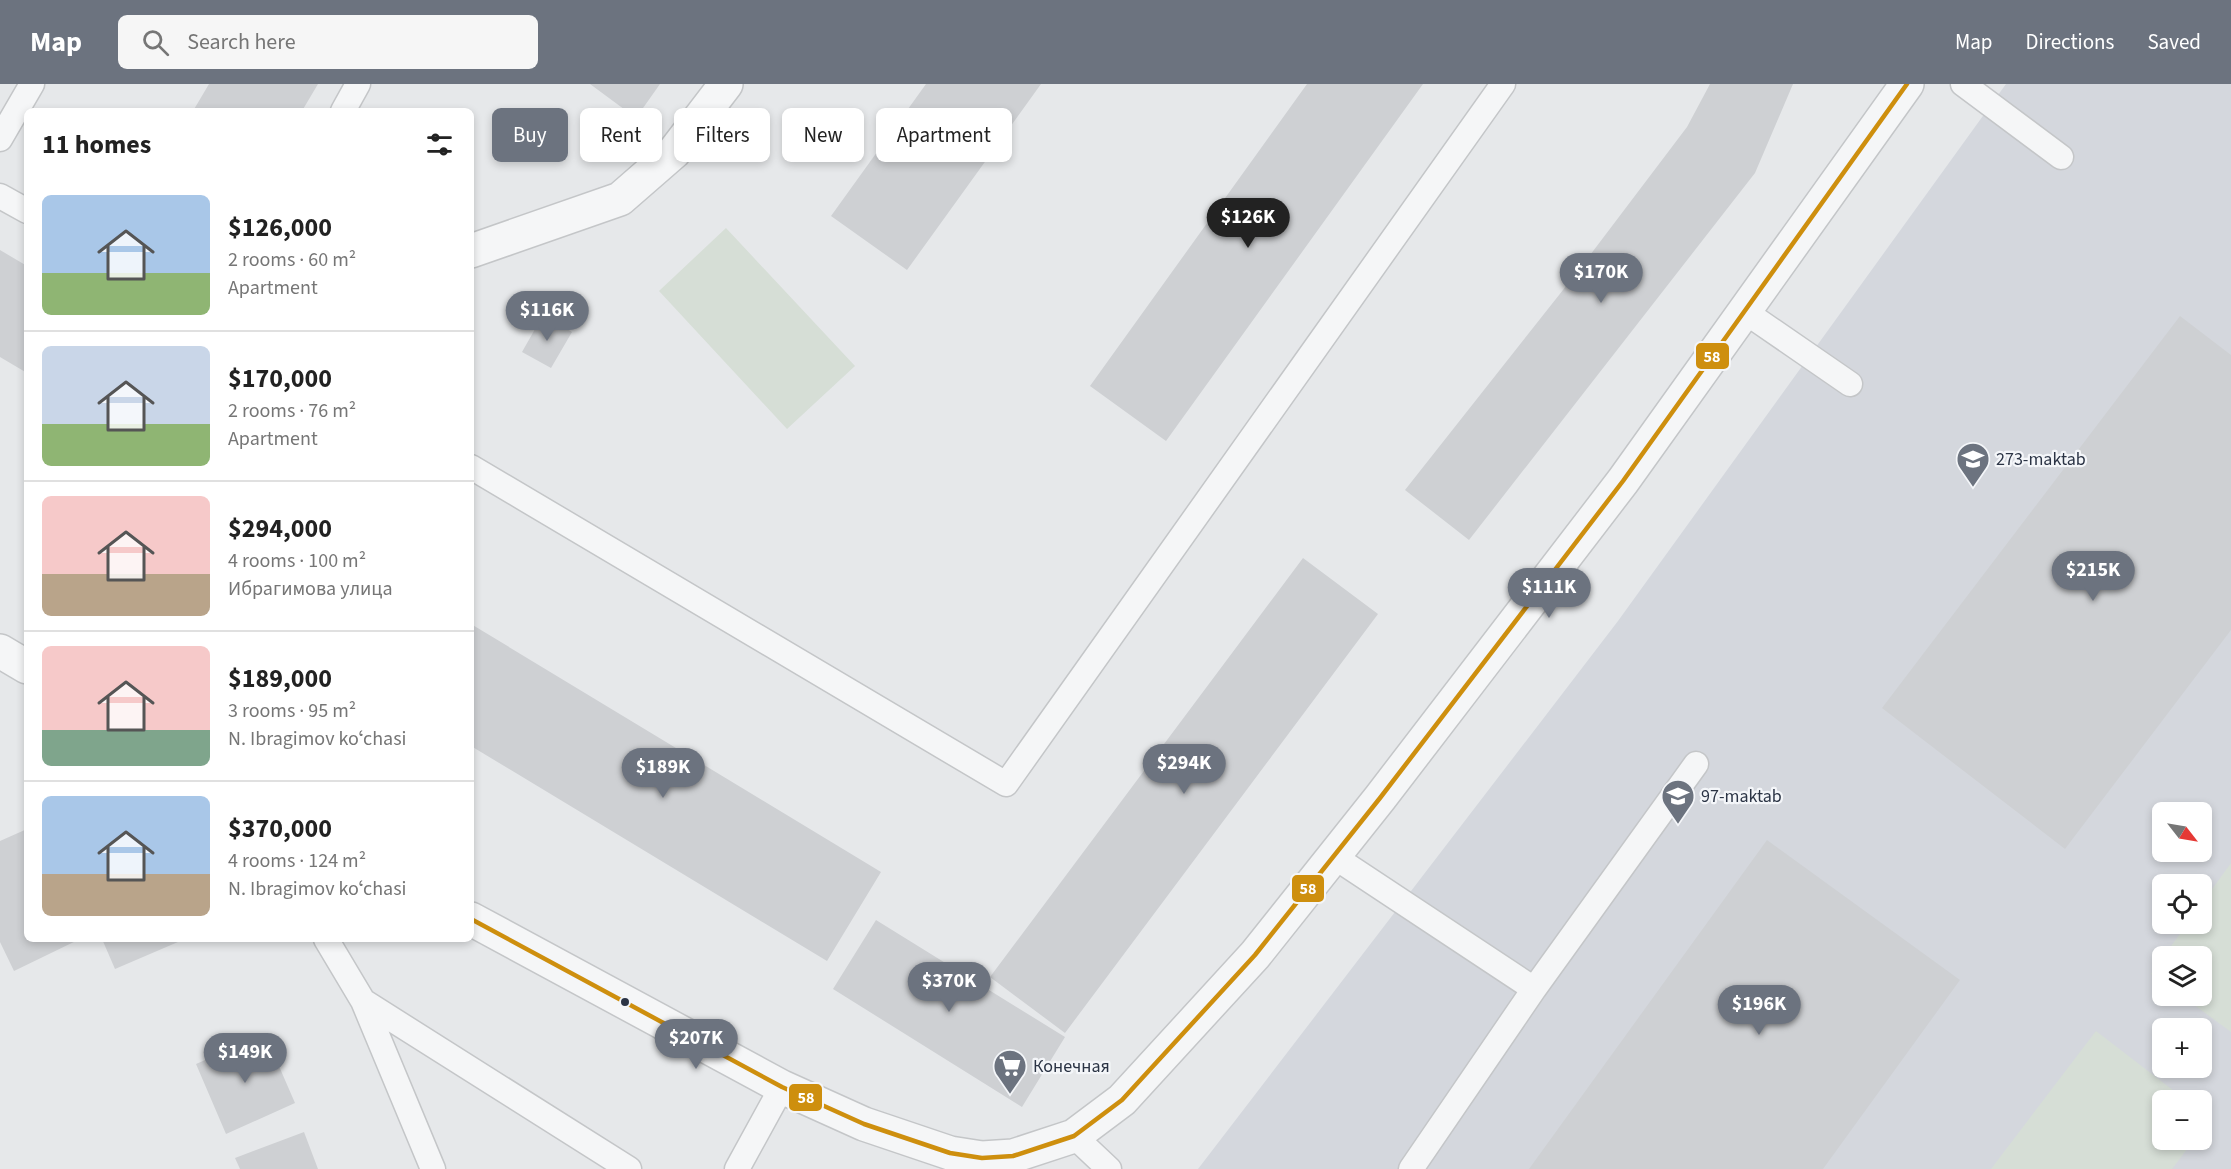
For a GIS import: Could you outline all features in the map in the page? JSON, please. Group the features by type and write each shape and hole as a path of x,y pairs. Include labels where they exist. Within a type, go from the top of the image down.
{"street":[{"path":"474,250 620,199 674,152 726,84"},
{"path":"474,921 782,1088 864,1124 950,1153 1018,1162 1074,1136 1122,1100 1255,955 1623,481 1907,84"},
{"path":"0,651 24,665"}],"lane":[{"path":"0,139 32,84"},
{"path":"345,108 358,84"},
{"path":"474,469 1006,784 1503,84"},
{"path":"1963,84 2061,157"},
{"path":"0,196 24,209"},
{"path":"1744,311 1850,384"},
{"path":"1411,1169 1534,989 1696,764"},
{"path":"1333,856 1534,989"},
{"path":"328,942 363,1001 433,1169"},
{"path":"363,1001 629,1169"},
{"path":"737,1169 782,1088"},
{"path":"1074,1136 1109,1169"}],"shaded area":[{"path":"2006,84 2231,84 2231,1169 1198,1169 1618,621"},
{"path":"726,228 855,366 787,429 659,291"},
{"path":"2231,863 2231,1032 2196,1006 2212,1006 2212,946 2171,946 2180,934 2212,934 2212,889"},
{"path":"2096,1031 2152,1074 2152,1078 2157,1078 2173,1090 2152,1090 2152,1150 2186,1150 2172,1169 1991,1169"}],"building":[{"path":"209,84 318,84 304,108 195,108"},
{"path":"590,84 660,84 643,108 622,108"},
{"path":"926,84 1041,84 1012,124 1012,108 909,108"},
{"path":"1307,84 1423,84 1166,441 1090,386"},
{"path":"1710,84 1793,84 1755,173 1469,540 1405,490 1578,271 1687,127"},
{"path":"876,153 876,162 985,162 907,270 831,216"},
{"path":"0,250 24,264 24,371 0,357"},
{"path":"543,315 572,332 551,368 522,352"},
{"path":"2180,316 2231,355 2231,630 2065,849 1882,708"},
{"path":"1303,558 1378,614 1065,1033 990,977"},
{"path":"474,626 881,872 827,961 474,748"},
{"path":"24,830 24,942 74,942 14,971 0,942 0,841"},
{"path":"1767,840 1960,980 1823,1169 1529,1169"},
{"path":"876,920 1065,1037 1022,1107 833,989"},
{"path":"103,942 178,942 115,969"},
{"path":"265,1034 295,1103 226,1134 196,1064"},
{"path":"304,1132 318,1169 240,1169 235,1158"}],"transit line":[{"name":"58","path":"474,921 782,1087 864,1124 950,1153 982,1158 1013,1156 1074,1136 1122,1100 1255,955 1380,798 1623,481 1907,84"}],"place":[{"name":"273-maktab","path":"1973,488"},
{"name":"97-maktab","path":"1678,825"},
{"name":"Конечная","path":"1010,1095"}]}
